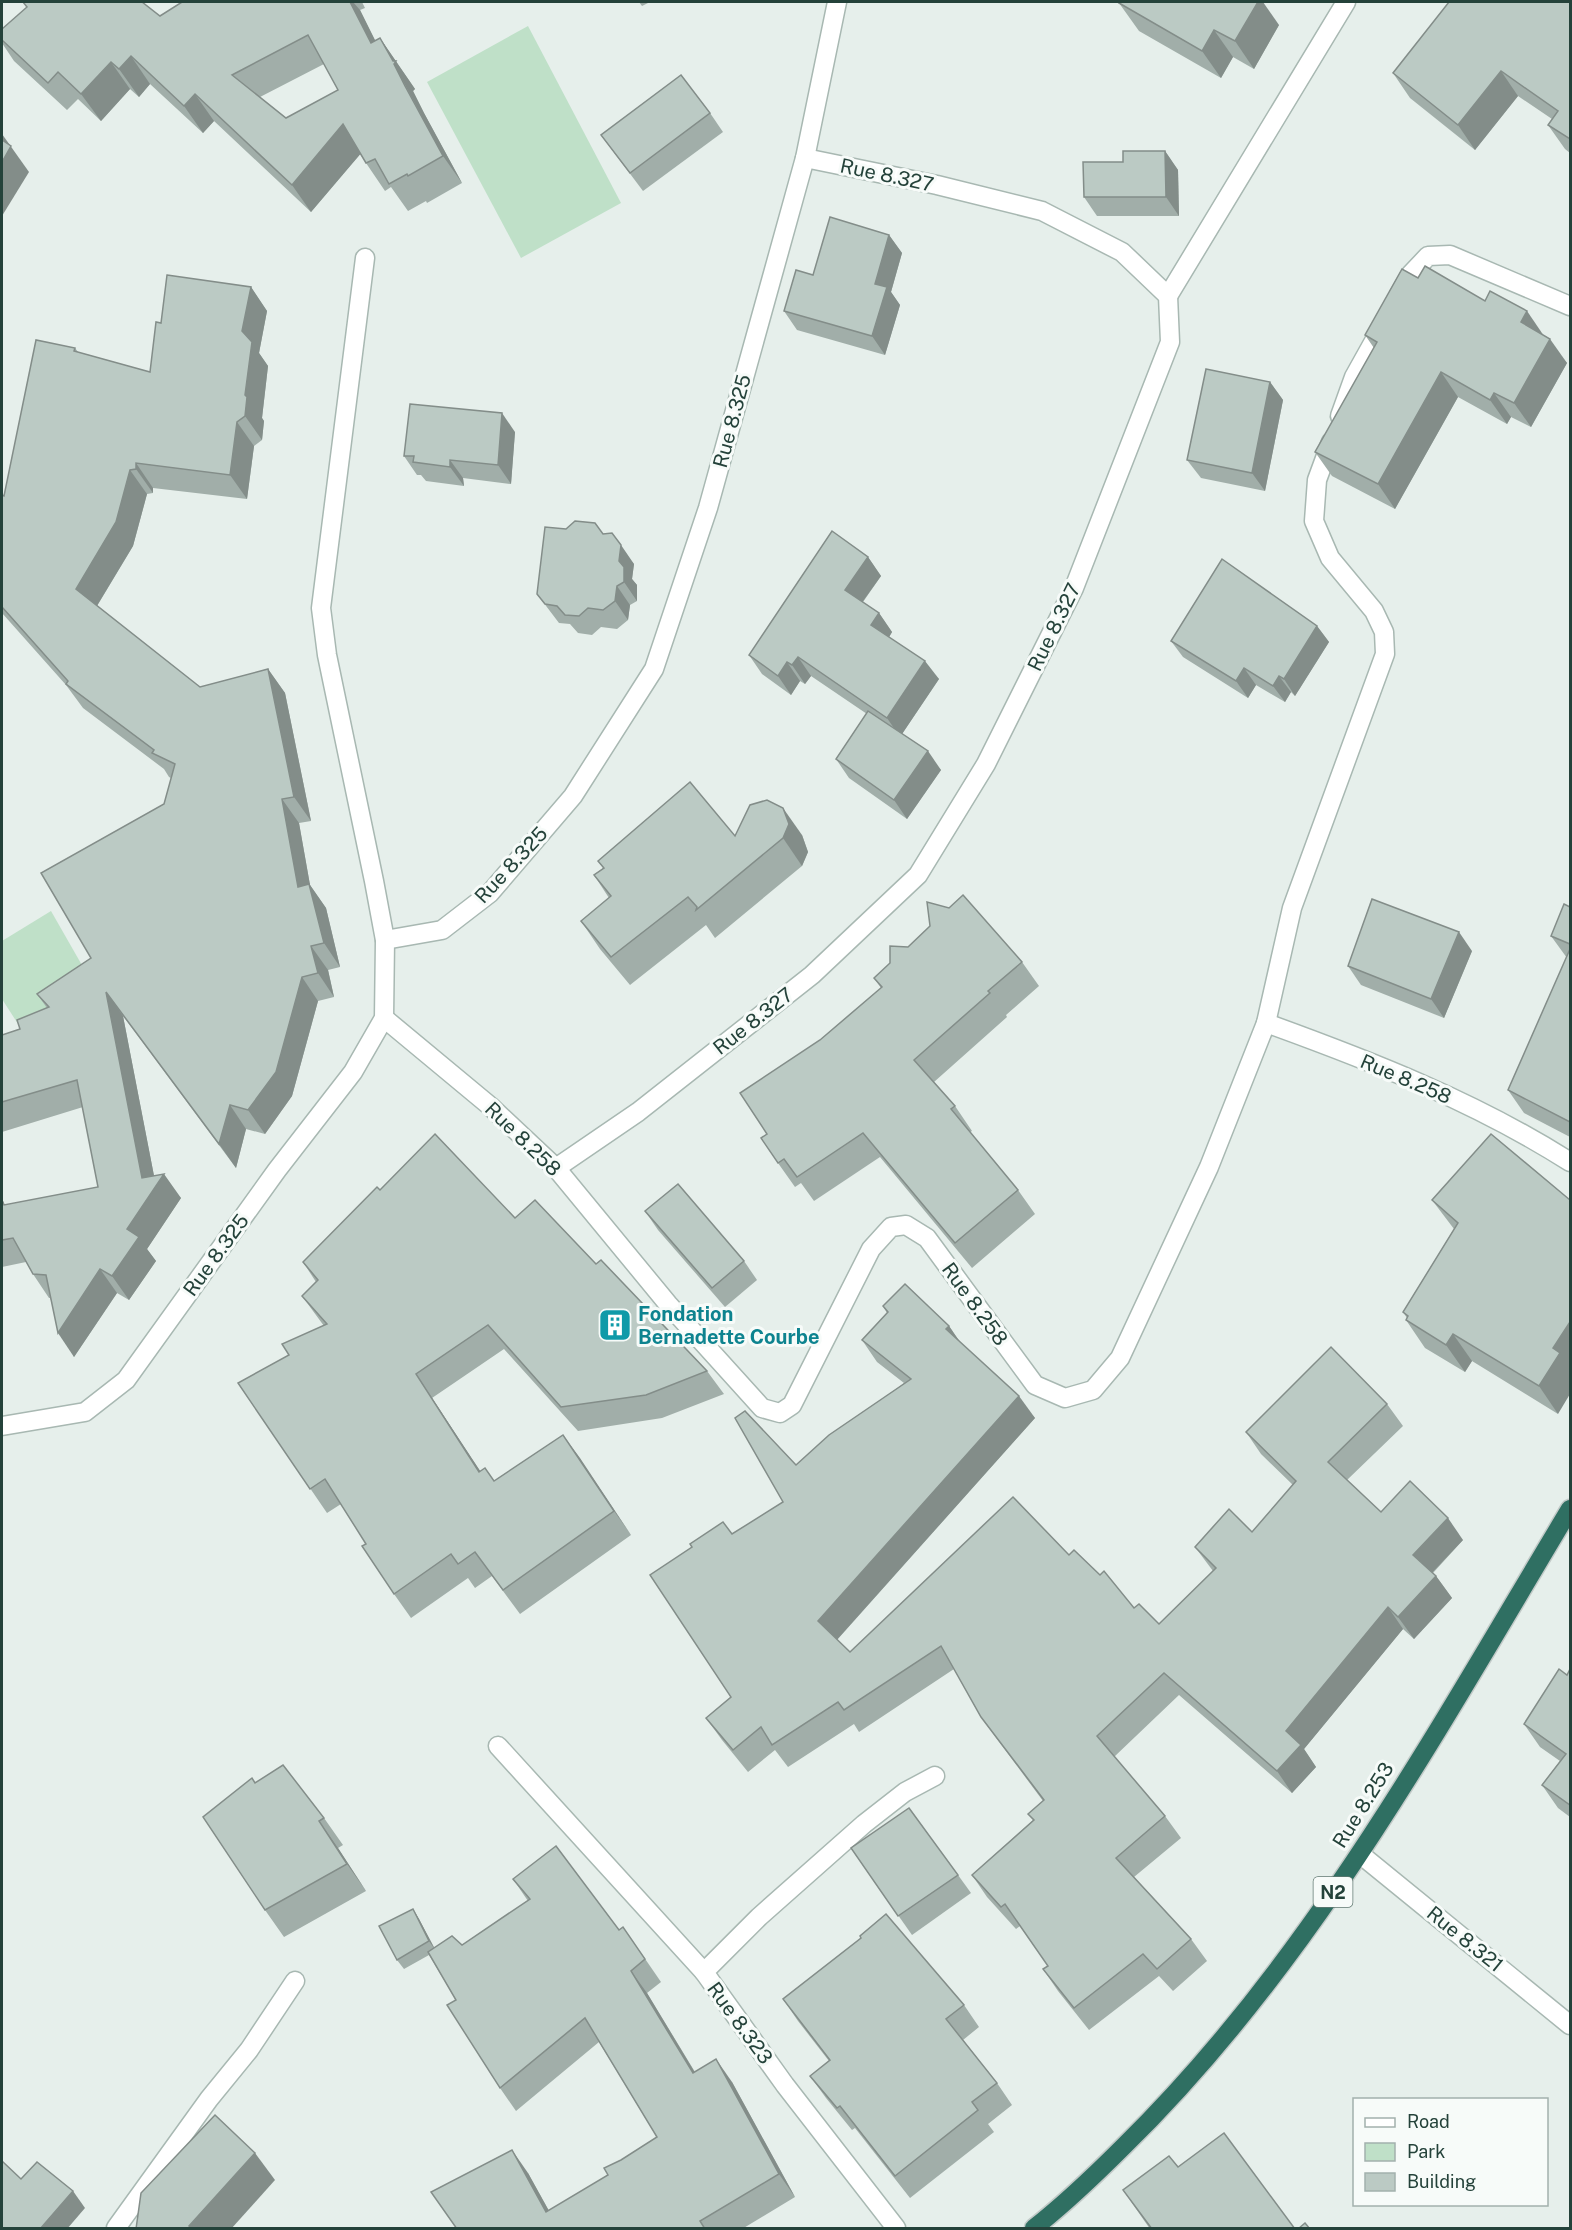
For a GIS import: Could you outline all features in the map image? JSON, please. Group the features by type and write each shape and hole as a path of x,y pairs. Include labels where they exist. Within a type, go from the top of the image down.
{"highway":[{"name":"Rue 8.253","path":"1034,2229 1066,2203 1163,2108 1248,2010 1360,1854 1442,1723 1570,1509"}],"street":[{"name":"Rue 8.325","path":"2,1426 85,1412 126,1380 278,1170 353,1072 384,1018 385,940 442,930 490,893 573,796 654,669 708,508 805,158 837,2"},
{"path":"1168,296 1346,2"},
{"name":"Rue 8.327","path":"556,1168 638,1112 812,975 918,875 986,764 1074,588 1170,342 1168,296 1122,252 1042,211 937,185 805,158"},
{"path":"1266,1023 1292,908 1384,654 1384,632 1374,611 1330,558 1314,521 1317,480 1354,376 1411,274 1428,256 1450,255 1570,306"},
{"path":"365,258 321,608 327,655 385,940"},
{"name":"Rue 8.258","path":"384,1018 490,1106 556,1168 668,1304 762,1408 780,1413 792,1406 871,1249 891,1227 906,1225 927,1238 1035,1385 1065,1398 1093,1390 1120,1358 1209,1167 1266,1023 1422,1084 1530,1136 1570,1162"},
{"path":"498,1746 704,1972"},
{"name":"Rue 8.323","path":"896,2229 785,2085 704,1972 759,1917 864,1824 904,1792 935,1776"},
{"name":"Rue 8.321","path":"1360,1854 1570,2025"},
{"path":"116,2229 209,2099 249,2050 295,1981"}],"green space":[{"path":"528,26 621,203 521,258 427,82"},
{"path":"51,911 95,988 29,1041 2,999 2,941"}],"building":[{"path":"23,2 142,2 160,16 182,2 350,2 371,43 380,38 393,61 396,61 394,64 443,156 389,184 375,159 366,163 343,124 292,185 195,94 184,106 131,56 119,69 111,62 81,94 58,72 48,83 2,40 2,29 27,7","holes":["308,35 338,90 286,118 232,75"]},
{"path":"1120,2 1258,2 1235,41 1214,30 1202,51"},
{"path":"1449,2 1570,2 1570,139 1548,125 1558,111 1501,71 1458,125 1393,73"},
{"path":"681,75 710,113 630,173 601,135"},
{"path":"2,140 11,146 2,162"},
{"path":"1123,151 1165,151 1166,197 1084,197 1083,162 1123,162"},
{"path":"830,217 889,235 875,284 887,287 872,336 784,311 796,270 813,275"},
{"path":"1425,266 1485,301 1490,291 1527,311 1521,322 1550,339 1514,403 1494,393 1490,400 1441,372 1378,484 1315,452 1377,342 1365,335 1402,269 1418,278"},
{"path":"167,275 251,287 242,331 252,342 245,395 247,397 245,416 237,422 230,475 136,463 136,469 130,470 116,522 76,589 200,687 268,669 294,797 282,799 298,887 309,884 324,943 311,946 318,973 302,977 276,1072 248,1110 230,1105 219,1144 106,992 142,1178 164,1174 127,1229 139,1237 112,1276 100,1269 58,1333 46,1275 33,1274 13,1238 2,1240 2,1202 4,1205 98,1187 77,1080 2,1102 2,1035 20,1029 17,1020 49,1007 37,994 91,958 41,873 164,804 175,764 152,753 154,750 66,684 68,681 2,607 2,495 4,496 36,340 75,348 74,351 150,372 156,322 161,323"},
{"path":"1206,369 1270,382 1252,473 1187,460"},
{"path":"410,404 502,413 498,465 450,460 450,467 413,462 414,456 404,456"},
{"path":"575,521 595,523 603,534 612,533 621,545 619,561 624,567 624,582 617,586 615,601 603,610 588,608 579,616 565,615 557,606 545,604 537,594 545,527 566,529"},
{"path":"832,531 868,557 845,590 879,613 871,625 925,661 887,718 798,657 792,665 787,662 778,676 749,655"},
{"path":"1222,559 1317,626 1284,679 1279,676 1273,686 1244,668 1236,681 1171,641"},
{"path":"868,711 928,751 894,800 836,759"},
{"path":"690,782 735,836 750,805 767,800 783,808 789,824 783,838 696,910 697,907 688,897 611,957 581,921 611,896 594,875 604,868 598,861"},
{"path":"963,895 1022,962 914,1060 955,1106 951,1109 1018,1190 955,1243 863,1133 797,1177 784,1159 778,1163 761,1138 767,1134 740,1093 820,1040 882,987 874,978 890,963 890,946 908,947 930,926 927,902 949,908"},
{"path":"1372,899 1459,932 1431,999 1348,966"},
{"path":"1564,904 1570,907 1570,944 1551,936"},
{"path":"1570,949 1570,1122 1508,1090"},
{"path":"435,1134 515,1218 535,1200 596,1264 601,1260 707,1371 646,1395 561,1407 488,1325 416,1374 479,1472 485,1468 494,1481 563,1435 614,1511 503,1590 475,1552 458,1564 451,1554 394,1594 362,1546 366,1544 325,1479 310,1489 238,1383 289,1355 282,1344 327,1324 302,1296 318,1280 303,1262 377,1187 380,1190"},
{"path":"1491,1134 1570,1200 1570,1322 1553,1348 1560,1353 1539,1386 1453,1334 1446,1345 1406,1320 1408,1316 1403,1312 1458,1223 1432,1200"},
{"path":"678,1184 744,1261 712,1288 645,1211"},
{"path":"905,1284 949,1326 946,1329 1019,1396 818,1621 850,1652 1013,1497 1069,1555 1074,1550 1100,1575 1104,1571 1134,1608 1139,1604 1159,1624 1216,1568 1195,1547 1229,1509 1252,1532 1296,1481 1246,1432 1331,1347 1387,1404 1328,1462 1381,1512 1410,1481 1448,1518 1413,1555 1436,1576 1398,1617 1388,1607 1286,1731 1301,1745 1277,1771 1164,1673 1097,1736 1165,1816 1116,1858 1191,1939 1157,1969 1143,1954 1074,2008 1043,1969 1048,1966 1005,1904 1001,1907 972,1875 1034,1820 1028,1814 1044,1800 981,1717 941,1646 844,1710 838,1702 772,1745 761,1727 733,1750 706,1718 731,1697 650,1575 692,1547 690,1544 723,1522 732,1534 783,1502 735,1418 745,1411 796,1465 829,1435 911,1379 862,1340 888,1312 883,1306"},
{"path":"1559,1669 1567,1675 1570,1669 1570,1805 1542,1785 1566,1754 1524,1724"},
{"path":"283,1765 324,1818 319,1821 347,1864 265,1910 203,1817 252,1778 255,1783"},
{"path":"909,1808 958,1875 898,1916 851,1848"},
{"path":"556,1846 619,1930 623,1927 645,1959 631,1971 693,2073 716,2059 779,2174 700,2221 705,2229 457,2229 431,2192 512,2150 546,2212 608,2175 604,2168 657,2137 585,2018 500,2088 447,2005 456,2000 428,1952 452,1936 462,1945 530,1899 513,1879"},
{"path":"413,1909 429,1941 397,1960 379,1926"},
{"path":"886,1914 964,2005 946,2019 997,2083 972,2102 978,2110 895,2176 840,2106 837,2108 810,2076 830,2060 783,1999 861,1938 860,1936"},
{"path":"215,2115 255,2153 189,2226 192,2229 136,2229 141,2193"},
{"path":"1224,2133 1295,2229 1152,2229 1123,2190 1169,2156 1178,2167"},
{"path":"2,2161 21,2179 37,2162 73,2191 40,2229 2,2229"},
{"path":"1305,2223 1310,2229 1298,2229"}],"place":[{"name":"Fondation Bernadette Courbe","path":"615,1325"}]}
